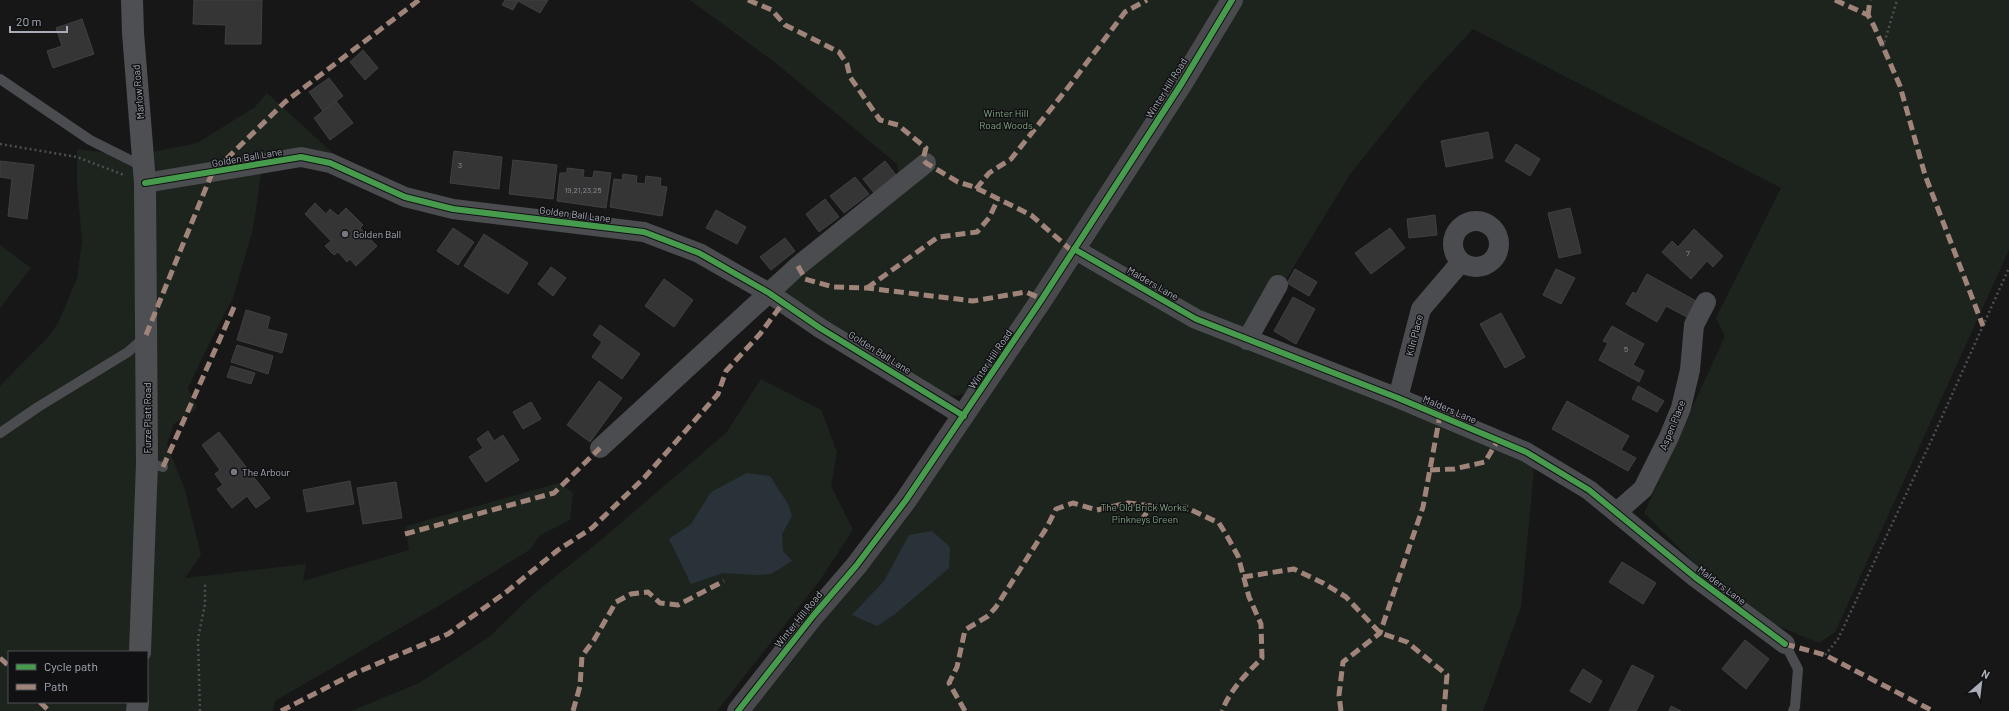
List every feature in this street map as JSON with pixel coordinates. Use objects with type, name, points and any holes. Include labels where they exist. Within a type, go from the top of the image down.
[{"type":"main road","name":"Marlow Road","points":[[132,0],[133,33],[144,175]]},
{"type":"main road","name":"Furze Platt Road","points":[[140,651],[155,465],[146,335],[144,175]]},
{"type":"street","name":"Winter Hill Road","points":[[738,711],[813,616],[856,566],[906,500],[964,416],[1074,249],[1182,83],[1232,0]]},
{"type":"street","name":"Golden Ball Lane","points":[[144,175],[301,157],[330,163],[405,197],[453,209],[644,232],[699,253],[768,293],[820,328],[964,416]]},
{"type":"street","points":[[600,448],[798,266],[926,163]]},
{"type":"street","name":"Malders Lane","points":[[1074,249],[1196,319],[1398,398],[1526,452],[1589,490],[1695,577],[1785,644]]},
{"type":"street","name":"Kiln Place","points":[[1398,398],[1421,309],[1461,262]]},
{"type":"street","points":[[1247,340],[1278,286]]},
{"type":"street","name":"Aspen Place","points":[[1617,512],[1643,489],[1670,437],[1681,408],[1690,370],[1694,325],[1706,302]]},
{"type":"lane","points":[[0,79],[144,175]]},
{"type":"lane","points":[[0,433],[38,407],[128,352],[146,335]]},
{"type":"lane","points":[[1785,644],[1798,669],[1795,707],[1793,711]]},
{"type":"path","points":[[1883,47],[1897,0]]},
{"type":"path","points":[[0,144],[77,157],[144,175]]},
{"type":"path","points":[[1824,655],[1838,639],[1932,439],[2009,268]]},
{"type":"path","points":[[200,711],[198,639],[205,604],[205,584]]},
{"type":"green space","name":"Winter Hill Road Woods","points":[[690,0],[2009,0],[2009,250],[1835,632],[1819,643],[1773,624],[1705,574],[1644,513],[1725,336],[1716,318],[1781,188],[1473,29],[1423,83],[1351,173],[1250,338],[1080,262],[1097,231],[973,389],[960,395],[946,396],[789,299],[767,279],[899,180],[897,164],[777,64]]},
{"type":"green space","points":[[267,93],[337,157],[292,149],[264,154],[253,229],[233,298],[188,388],[197,408],[174,424],[167,444],[185,490],[201,555],[185,578],[306,564],[303,581],[409,550],[406,526],[559,483],[573,493],[570,520],[539,536],[531,549],[445,602],[275,701],[273,711],[0,711],[0,386],[50,335],[59,321],[77,278],[82,241],[77,184],[77,149],[130,156],[199,142],[255,107]]},
{"type":"green space","points":[[0,245],[31,268],[0,308]]},
{"type":"green space","name":"The Old Brick Works, Pinkneys Green","points":[[1078,264],[1250,342],[1535,459],[1521,607],[1483,711],[749,711]]},
{"type":"green space","points":[[761,379],[821,410],[837,452],[831,486],[853,530],[820,580],[717,711],[351,711],[419,683],[489,637],[536,592],[601,540],[726,433]]},
{"type":"shaded area","points":[[747,473],[770,476],[788,504],[792,516],[782,534],[783,551],[792,561],[771,574],[755,575],[723,573],[691,584],[669,539],[691,524],[711,492]]},
{"type":"shaded area","points":[[932,531],[950,547],[949,568],[895,614],[877,626],[852,615],[884,581],[909,535]]},
{"type":"building","points":[[194,0],[262,0],[261,44],[225,44],[226,25],[193,24]]},
{"type":"building","points":[[505,0],[548,0],[540,13],[518,1],[513,10],[502,5]]},
{"type":"building","points":[[82,19],[94,54],[53,68],[47,51],[62,46],[56,28]]},
{"type":"building","points":[[363,50],[378,68],[365,80],[350,62]]},
{"type":"building","points":[[329,78],[343,96],[323,111],[309,92]]},
{"type":"building","points":[[336,101],[353,123],[330,140],[314,118]]},
{"type":"building","points":[[1488,132],[1493,158],[1446,167],[1441,141]]},
{"type":"building","points":[[1516,144],[1540,159],[1530,176],[1505,161]]},
{"type":"building","points":[[454,151],[502,157],[499,189],[450,183]]},
{"type":"building","points":[[513,160],[557,165],[553,199],[509,194]]},
{"type":"building","points":[[0,161],[34,165],[27,219],[8,216],[12,179],[0,177]]},
{"type":"building","points":[[885,161],[896,175],[874,193],[863,179]]},
{"type":"building","points":[[567,168],[584,170],[583,177],[593,178],[594,171],[611,173],[606,208],[557,201],[560,173],[567,173]]},
{"type":"building","points":[[623,174],[637,176],[636,183],[645,184],[646,176],[661,178],[660,186],[667,187],[662,216],[610,207],[614,179],[622,180]]},
{"type":"building","points":[[855,177],[869,194],[844,213],[830,196]]},
{"type":"building","points":[[825,199],[839,217],[819,232],[806,214]]},
{"type":"building","name":"Golden Ball","points":[[315,203],[326,214],[330,209],[338,216],[346,208],[363,225],[360,228],[377,246],[356,266],[350,259],[347,262],[338,252],[334,255],[325,246],[331,241],[305,214]]},
{"type":"building","points":[[1570,208],[1581,253],[1559,258],[1548,213]]},
{"type":"building","points":[[716,210],[746,227],[737,244],[706,228]]},
{"type":"building","points":[[1435,215],[1437,235],[1409,238],[1407,219]]},
{"type":"building","points":[[453,228],[474,242],[458,265],[437,251]]},
{"type":"building","points":[[1390,228],[1405,248],[1371,274],[1355,253]]},
{"type":"building","points":[[1694,229],[1723,256],[1713,267],[1707,261],[1691,279],[1662,252],[1672,241],[1678,247]]},
{"type":"building","points":[[484,234],[528,263],[508,294],[464,266]]},
{"type":"building","points":[[785,238],[795,251],[771,270],[760,257]]},
{"type":"building","points":[[551,267],[566,278],[553,296],[538,284]]},
{"type":"building","points":[[1295,269],[1317,282],[1309,296],[1287,283]]},
{"type":"building","points":[[1556,269],[1575,278],[1561,304],[1543,295]]},
{"type":"building","points":[[1647,274],[1698,302],[1689,318],[1666,306],[1657,322],[1626,304],[1633,292],[1636,294]]},
{"type":"building","points":[[664,279],[693,300],[674,327],[645,306]]},
{"type":"building","points":[[1293,297],[1315,309],[1296,344],[1274,331]]},
{"type":"building","points":[[246,310],[270,317],[267,329],[287,334],[282,353],[237,340]]},
{"type":"building","points":[[1501,313],[1525,357],[1505,368],[1480,324]]},
{"type":"building","points":[[600,325],[640,354],[622,379],[592,357],[602,342],[593,335]]},
{"type":"building","points":[[1612,326],[1644,344],[1633,365],[1644,371],[1639,382],[1599,360],[1608,343],[1603,341]]},
{"type":"building","points":[[237,345],[273,356],[268,374],[231,362]]},
{"type":"building","points":[[231,366],[255,373],[251,384],[227,377]]},
{"type":"building","points":[[599,381],[622,398],[590,442],[567,425]]},
{"type":"building","points":[[1638,386],[1664,401],[1657,412],[1632,399]]},
{"type":"building","points":[[1567,401],[1629,436],[1621,450],[1636,458],[1628,471],[1552,429]]},
{"type":"building","points":[[531,402],[541,419],[523,429],[513,412]]},
{"type":"building","points":[[488,431],[494,441],[503,435],[519,460],[486,482],[469,457],[483,448],[477,439]]},
{"type":"building","name":"The Arbour","points":[[219,432],[270,498],[256,508],[247,496],[232,508],[217,489],[223,485],[215,474],[220,470],[202,445]]},
{"type":"building","points":[[350,481],[354,504],[307,512],[303,490]]},
{"type":"building","points":[[396,482],[402,518],[363,524],[357,488]]},
{"type":"building","points":[[1622,562],[1656,583],[1643,604],[1609,582]]},
{"type":"building","points":[[1745,640],[1769,659],[1746,689],[1722,669]]},
{"type":"building","points":[[1632,665],[1654,676],[1636,711],[1609,711]]},
{"type":"building","points":[[1583,669],[1602,681],[1590,703],[1570,691]]},
{"type":"building","points":[[1671,706],[1681,711],[1669,711]]},
{"type":"marked path","points":[[146,335],[212,173],[285,102],[419,0]]},
{"type":"marked path","points":[[748,0],[772,10],[785,25],[839,52],[847,64],[850,77],[880,120],[898,125],[926,148],[923,159],[926,163],[958,182],[974,187],[1031,215],[1072,251]]},
{"type":"marked path","points":[[976,189],[989,173],[1011,159],[1070,85],[1125,12],[1147,0]]},
{"type":"marked path","points":[[1835,0],[1868,15],[1874,26],[1900,86],[1925,175],[1983,326]]},
{"type":"marked path","points":[[1868,15],[1870,0]]},
{"type":"marked path","points":[[867,288],[938,237],[977,232],[989,218],[998,199]]},
{"type":"marked path","points":[[798,266],[805,279],[833,287],[867,288],[973,301],[1026,292],[1042,299]]},
{"type":"marked path","points":[[281,711],[353,674],[448,634],[505,593],[558,550],[592,528],[644,478],[718,394],[726,371],[760,334],[783,303]]},
{"type":"marked path","points":[[163,467],[235,305]]},
{"type":"marked path","points":[[1341,711],[1339,695],[1343,662],[1380,633],[1423,507],[1440,415]]},
{"type":"marked path","points":[[1430,470],[1454,469],[1485,462],[1498,440]]},
{"type":"marked path","points":[[405,534],[554,493],[600,448]]},
{"type":"marked path","points":[[965,711],[949,683],[957,667],[965,630],[988,616],[996,607],[1047,527],[1056,509],[1073,503],[1097,510],[1128,503],[1151,506]]},
{"type":"marked path","points":[[1141,521],[1151,506],[1169,509],[1185,507],[1219,523],[1238,556],[1249,597],[1261,624],[1262,658],[1244,676],[1234,689],[1222,711]]},
{"type":"marked path","points":[[1243,577],[1294,569],[1323,583],[1346,597],[1380,633],[1407,642],[1447,675],[1444,711]]},
{"type":"marked path","points":[[573,711],[580,686],[582,656],[594,640],[616,602],[631,594],[648,592],[660,603],[678,605],[724,581]]},
{"type":"marked path","points":[[1785,644],[1825,655],[1933,711]]},
{"type":"marked path","points":[[0,658],[8,665]]},
{"type":"marked path","points":[[41,703],[49,711]]},
{"type":"cycle path","points":[[738,711],[813,616],[856,566],[906,500],[1042,299],[1182,83],[1232,0]]},
{"type":"cycle path","points":[[145,183],[301,157],[330,163],[405,197],[453,209],[644,232],[699,253],[769,293],[820,328],[964,416]]},
{"type":"cycle path","points":[[1074,249],[1196,319],[1398,398],[1526,452],[1589,490],[1695,577],[1785,644]]},
{"type":"place","name":"Golden Ball","points":[[345,234]]},
{"type":"place","name":"The Arbour","points":[[234,472]]}]
